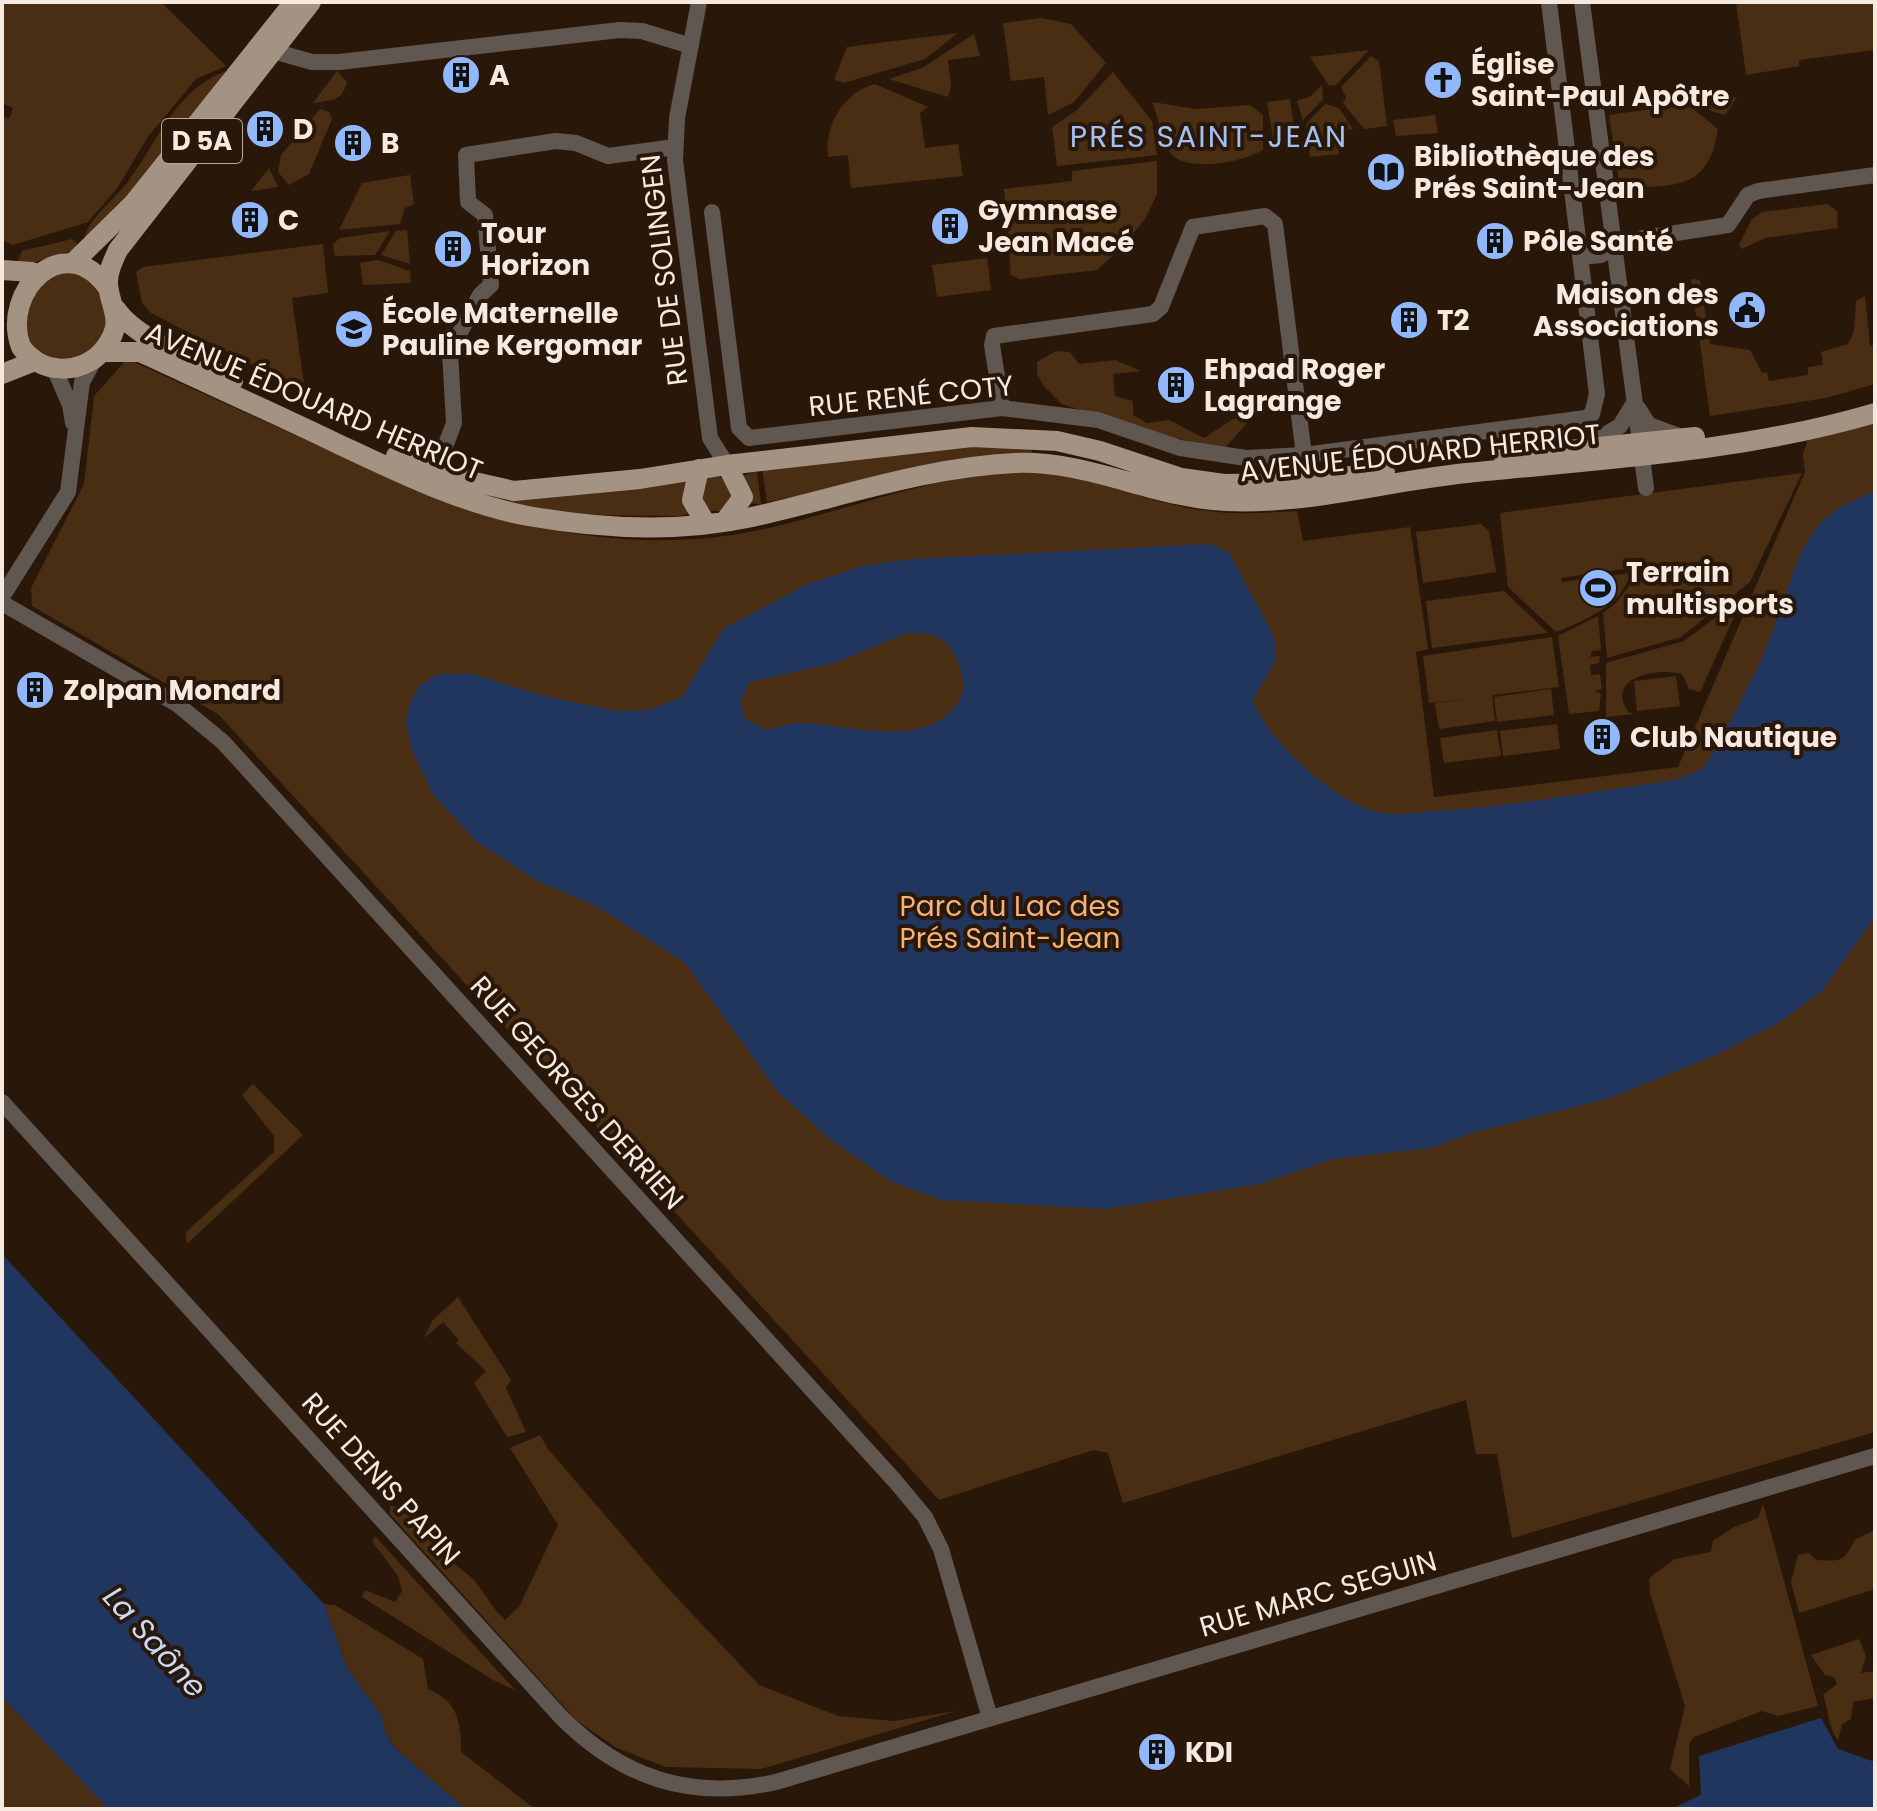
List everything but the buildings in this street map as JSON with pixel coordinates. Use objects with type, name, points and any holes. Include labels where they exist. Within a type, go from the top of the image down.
[{"type":"main road","name":"D 5A","points":[[73,263],[133,204],[294,2]]},
{"type":"main road","name":"D 5A","points":[[108,288],[111,265],[126,238],[311,2]]},
{"type":"main road","points":[[2,374],[45,365],[74,368],[99,355],[112,335],[116,309],[108,288],[97,274],[73,263],[52,263],[32,272],[6,300],[7,337],[45,365]]},
{"type":"main road","points":[[2,270],[32,272]]},
{"type":"main road","name":"AVENUE ÉDOUARD HERRIOT","points":[[116,309],[125,321],[142,333],[314,421],[435,473],[514,491],[640,479],[727,465],[972,437],[1057,441],[1100,451],[1181,478],[1224,484],[1291,483],[1585,447],[1641,449],[1875,400]]},
{"type":"main road","name":"AVENUE ÉDOUARD HERRIOT","points":[[99,355],[140,352],[420,482],[488,506],[528,516],[631,528],[716,523],[906,480],[1018,462],[1093,472],[1184,499],[1265,502],[1832,424],[1875,413]]},
{"type":"main road","points":[[699,469],[692,500],[716,523],[743,497],[727,465]]},
{"type":"street","name":"RUE DE SOLINGEN","points":[[699,2],[675,147],[710,438],[727,465]]},
{"type":"street","points":[[1549,2],[1581,257],[1601,255],[1624,241],[1728,225],[1748,195],[1758,191],[1875,175]]},
{"type":"street","points":[[1582,2],[1646,488]]},
{"type":"street","points":[[273,51],[312,62],[339,62],[620,30],[642,31],[691,46]]},
{"type":"street","points":[[435,473],[454,423],[450,351],[480,295],[491,285],[493,272],[485,215],[468,202],[466,155],[556,141],[576,143],[608,156],[675,147]]},
{"type":"street","name":"RUE RENÉ COTY","points":[[712,212],[739,428],[749,438],[1002,408],[1098,420],[1180,448],[1246,458],[1297,456],[1586,418],[1592,414],[1597,394],[1581,257]]},
{"type":"street","points":[[1002,408],[992,345],[994,336],[1157,312],[1193,227],[1265,216],[1275,224],[1297,456],[1291,483]]},
{"type":"street","points":[[699,352],[729,348]]},
{"type":"street","points":[[2,600],[68,492],[82,382],[99,355]]},
{"type":"street","points":[[45,365],[70,405],[75,456]]},
{"type":"street","points":[[1634,403],[1649,425],[1686,439]]},
{"type":"street","name":"AVENUE ÉDOUARD HERRIOT","points":[[1585,447],[1620,426],[1634,403]]},
{"type":"street","name":"RUE DE SOLINGEN","points":[[699,469],[710,438]]},
{"type":"street","name":"RUE GEORGES DERRIEN","points":[[2,600],[177,704],[214,733],[895,1481],[925,1517],[941,1549],[990,1718]]},
{"type":"street","name":"RUE DENIS PAPIN","points":[[2,1102],[583,1738],[614,1761],[674,1784],[734,1789],[776,1782]]},
{"type":"street","name":"RUE MARC SEGUIN","points":[[776,1782],[1875,1456]]},
{"type":"green space","points":[[2,2],[161,2],[226,66],[196,79],[147,138],[118,187],[88,222],[13,245],[2,240],[2,116],[9,119],[13,108],[2,103]]},
{"type":"green space","points":[[1736,2],[1875,2],[1875,50],[1799,60],[1799,66],[1746,75]]},
{"type":"green space","points":[[1041,18],[1071,24],[1106,63],[1074,102],[1048,115],[1044,77],[1011,81],[1003,23]]},
{"type":"green space","points":[[958,33],[925,59],[844,83],[834,79],[847,47]]},
{"type":"green space","points":[[974,34],[980,56],[948,60],[951,87],[948,97],[889,79],[922,68]]},
{"type":"green space","points":[[1369,50],[1336,85],[1329,86],[1310,57]]},
{"type":"green space","points":[[1371,56],[1379,61],[1387,126],[1364,129],[1343,103],[1346,97],[1341,87]]},
{"type":"green space","points":[[226,71],[129,200],[84,239],[91,223],[124,187],[180,104],[208,80]]},
{"type":"green space","points":[[337,71],[347,82],[339,97],[313,103]]},
{"type":"green space","points":[[1113,72],[1152,121],[1157,155],[1057,166],[1052,127],[1077,110]]},
{"type":"green space","points":[[875,84],[928,107],[920,113],[925,148],[958,144],[963,176],[851,188],[848,155],[828,157],[829,133],[845,102]]},
{"type":"green space","points":[[1322,85],[1323,99],[1303,120],[1297,101],[1311,96]]},
{"type":"green space","points":[[1737,97],[1725,115],[1704,109],[1698,102]]},
{"type":"green space","points":[[1290,99],[1294,129],[1279,144],[1274,144],[1267,102]]},
{"type":"green space","points":[[1152,102],[1196,109],[1250,105],[1263,115],[1263,150],[1242,159],[1214,164],[1176,158],[1165,145]]},
{"type":"green space","points":[[1325,104],[1339,108],[1353,129],[1337,132],[1339,154],[1310,157],[1306,124]]},
{"type":"green space","points":[[1687,104],[1718,129],[1706,165],[1697,175],[1672,185],[1620,189],[1609,115]]},
{"type":"green space","points":[[320,109],[329,112],[332,119],[309,174],[289,185],[278,172],[281,155]]},
{"type":"green space","points":[[1435,115],[1438,133],[1396,136],[1393,120]]},
{"type":"green space","points":[[1157,161],[1157,194],[1145,219],[1123,246],[1097,270],[1020,279],[1011,275],[1004,189],[1072,181],[1072,171]]},
{"type":"green space","points":[[269,168],[278,187],[251,191]]},
{"type":"green space","points":[[410,175],[414,204],[405,208],[400,224],[339,230],[362,183]]},
{"type":"green space","points":[[1828,204],[1837,211],[1838,228],[1765,238],[1742,249],[1739,245],[1752,219],[1762,212]]},
{"type":"green space","points":[[407,230],[410,264],[381,255],[396,231]]},
{"type":"green space","points":[[390,231],[375,255],[335,256],[333,244],[340,238]]},
{"type":"green space","points":[[72,239],[81,248],[15,268],[22,251]]},
{"type":"green space","points":[[323,244],[328,293],[292,298],[305,392],[151,313],[142,303],[136,272],[143,267]]},
{"type":"green space","points":[[987,258],[991,290],[937,297],[932,265]]},
{"type":"green space","points":[[378,260],[410,271],[411,283],[363,285],[360,263]]},
{"type":"green space","points":[[69,270],[96,284],[104,297],[106,324],[94,347],[83,355],[70,360],[55,360],[28,345],[25,289]]},
{"type":"green space","points":[[1691,279],[1700,280],[1710,344],[1750,350],[1762,373],[1767,372],[1769,381],[1808,375],[1808,367],[1823,365],[1821,352],[1848,344],[1854,331],[1856,301],[1865,296],[1870,346],[1875,345],[1875,384],[1826,398],[1710,416]]},
{"type":"green space","points":[[1056,351],[1070,352],[1079,364],[1115,360],[1141,371],[1113,374],[1115,396],[1133,401],[1133,415],[1147,423],[1169,420],[1204,438],[1241,414],[1247,423],[1224,449],[1154,433],[1062,404],[1043,385],[1037,374],[1037,362]]},
{"type":"green space","name":"Parc du Lac des Prés Saint-Jean","points":[[127,359],[434,498],[507,520],[619,539],[694,539],[732,535],[766,529],[935,483],[1004,472],[1054,474],[1201,510],[1237,513],[1297,511],[1303,541],[1410,527],[1428,649],[1416,652],[1434,797],[1678,767],[1805,472],[1803,454],[1808,439],[1875,418],[1875,1432],[1512,1538],[1497,1454],[1476,1454],[1466,1400],[1123,1503],[1108,1453],[1093,1450],[939,1500],[218,714],[32,606],[31,588],[84,484],[94,396]]},
{"type":"green space","points":[[1026,443],[1035,456],[933,469],[767,502],[762,469],[971,444]]},
{"type":"green space","points":[[757,471],[761,504],[749,503],[743,476]]},
{"type":"green space","points":[[1802,473],[1750,582],[1681,637],[1607,658],[1603,613],[1615,604],[1639,573],[1638,567],[1561,578],[1562,582],[1630,573],[1626,584],[1611,603],[1590,617],[1556,632],[1508,587],[1500,513]]},
{"type":"green space","points":[[707,476],[722,477],[735,492],[726,511],[707,511],[699,500]]},
{"type":"green space","points":[[687,482],[688,514],[678,516],[596,515],[541,510],[488,497],[463,486]]},
{"type":"green space","points":[[1481,524],[1489,531],[1496,572],[1423,583],[1416,532]]},
{"type":"green space","points":[[1504,591],[1548,633],[1432,648],[1426,601]]},
{"type":"green space","points":[[1736,602],[1738,608],[1700,692],[1689,689],[1682,674],[1648,674],[1637,677],[1623,690],[1628,712],[1634,714],[1606,717],[1606,663],[1684,641]]},
{"type":"green space","points":[[1598,616],[1601,650],[1592,651],[1590,657],[1600,656],[1599,663],[1590,665],[1591,675],[1600,674],[1602,689],[1594,691],[1601,694],[1599,711],[1569,714],[1558,636]]},
{"type":"green space","points":[[1552,637],[1559,687],[1492,695],[1495,721],[1439,729],[1435,703],[1466,699],[1429,703],[1423,656]]},
{"type":"green space","points":[[1676,676],[1680,706],[1637,711],[1634,681]]},
{"type":"green space","points":[[1551,689],[1554,715],[1497,722],[1494,697]]},
{"type":"green space","points":[[1557,724],[1560,749],[1503,756],[1500,731]]},
{"type":"green space","points":[[1497,730],[1501,756],[1444,763],[1440,738]]},
{"type":"green space","points":[[253,1084],[303,1135],[187,1244],[186,1232],[274,1152],[274,1136],[242,1095]]},
{"type":"green space","points":[[458,1297],[511,1380],[506,1388],[526,1432],[507,1437],[474,1383],[486,1371],[456,1343],[459,1340],[443,1322],[424,1338],[432,1321]]},
{"type":"green space","points":[[540,1435],[548,1449],[665,1585],[759,1685],[838,1716],[894,1721],[956,1711],[761,1769],[666,1767],[617,1748],[577,1721],[390,1514],[390,1506],[416,1519],[450,1560],[474,1580],[505,1620],[519,1607],[558,1525],[510,1448]]},
{"type":"green space","points":[[1763,1504],[1818,1706],[1778,1716],[1762,1711],[1694,1737],[1689,1743],[1689,1786],[1670,1769],[1685,1706],[1650,1593],[1649,1578],[1675,1559],[1711,1552],[1713,1541],[1734,1527],[1758,1518]]},
{"type":"green space","points":[[1875,1530],[1875,1589],[1799,1613],[1791,1582],[1798,1555],[1809,1553],[1816,1560],[1841,1559],[1856,1539]]},
{"type":"green space","points":[[375,1536],[515,1690],[493,1680],[362,1597],[365,1590],[395,1602],[402,1591],[398,1576],[372,1541]]},
{"type":"green space","points":[[324,1604],[335,1605],[423,1659],[428,1689],[446,1700],[456,1714],[461,1752],[535,1809],[465,1809],[395,1748],[386,1734],[382,1717],[346,1666]]},
{"type":"green space","points":[[1859,1639],[1866,1656],[1861,1673],[1875,1671],[1875,1698],[1853,1702],[1851,1719],[1842,1724],[1838,1741],[1823,1695],[1837,1684],[1834,1677],[1825,1675],[1811,1655]]},
{"type":"green space","points":[[2,1697],[101,1799],[108,1809],[2,1809]]},
{"type":"water","points":[[1875,491],[1875,917],[1822,991],[1777,1024],[1716,1055],[1610,1098],[1475,1132],[1431,1148],[1333,1159],[1260,1184],[1106,1209],[941,1200],[890,1181],[831,1140],[778,1092],[685,963],[598,907],[537,881],[476,841],[434,796],[411,748],[406,723],[410,702],[420,685],[438,674],[472,674],[544,696],[617,711],[649,710],[682,697],[723,629],[808,584],[862,566],[912,559],[1209,544],[1228,551],[1273,634],[1276,660],[1253,700],[1261,716],[1273,734],[1307,770],[1346,799],[1383,813],[1403,814],[1497,806],[1675,780],[1702,769],[1716,749],[1763,657],[1801,551],[1820,523],[1840,507]],"holes":[[[907,633],[932,635],[943,640],[957,661],[963,681],[962,695],[945,717],[926,727],[884,732],[796,723],[766,730],[745,719],[740,702],[750,682],[835,663]]]},
{"type":"water","name":"La Saône","points":[[2,1254],[324,1604],[346,1666],[382,1717],[386,1734],[395,1748],[465,1809],[108,1809],[2,1697]]},
{"type":"water","points":[[1821,1718],[1838,1749],[1875,1762],[1875,1809],[1671,1809],[1701,1795],[1699,1756]]},
{"type":"place","name":"A","points":[[461,75]]},
{"type":"place","name":"Église Saint-Paul Apôtre","points":[[1443,80]]},
{"type":"place","name":"D","points":[[265,129]]},
{"type":"place","name":"B","points":[[353,143]]},
{"type":"place","name":"Bibliothèque des Prés Saint-Jean","points":[[1386,172]]},
{"type":"place","name":"C","points":[[250,220]]},
{"type":"place","name":"Gymnase Jean Macé","points":[[950,226]]},
{"type":"place","name":"Pôle Santé","points":[[1495,241]]},
{"type":"place","name":"Tour Horizon","points":[[453,249]]},
{"type":"place","name":"Maison des Associations","points":[[1747,310]]},
{"type":"place","name":"T2","points":[[1409,320]]},
{"type":"place","name":"École Maternelle Pauline Kergomar","points":[[354,329]]},
{"type":"place","name":"Ehpad Roger Lagrange","points":[[1176,385]]},
{"type":"place","name":"Terrain multisports","points":[[1598,588]]},
{"type":"place","name":"Zolpan Monard","points":[[35,690]]},
{"type":"place","name":"Club Nautique","points":[[1602,737]]},
{"type":"place","name":"KDI","points":[[1157,1752]]},
{"type":"district","name":"PRÉS SAINT-JEAN","points":[[1209,136]]}]
